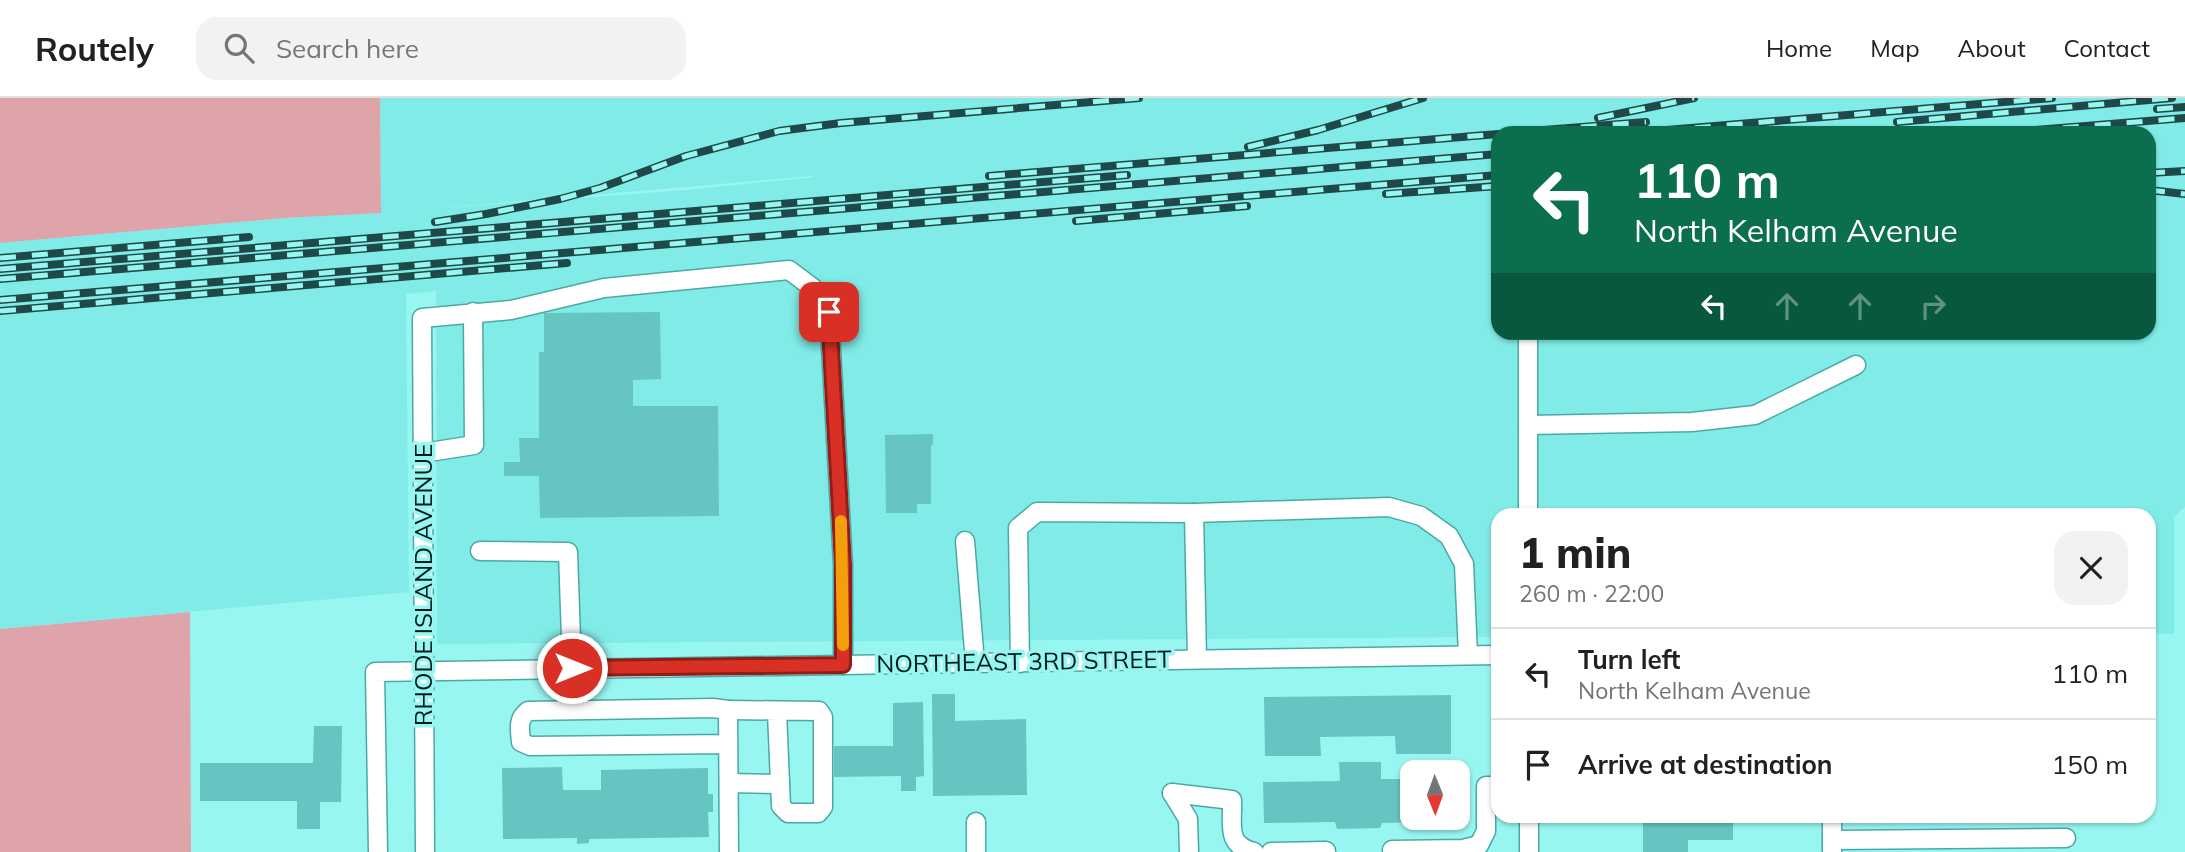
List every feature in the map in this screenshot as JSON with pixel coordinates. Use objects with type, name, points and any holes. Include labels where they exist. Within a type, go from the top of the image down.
[{"type":"street","points":[[423,453],[474,445],[473,312],[511,310],[604,288],[789,270],[813,288],[829,312],[843,565],[843,665]]},
{"type":"street","name":"RHODE ISLAND AVENUE","points":[[425,852],[422,318],[473,312]]},
{"type":"street","points":[[1528,340],[1528,508]]},
{"type":"street","points":[[1528,425],[1692,422],[1755,415],[1856,365]]},
{"type":"street","points":[[1020,663],[1018,528],[1037,512],[1194,513],[1389,507],[1421,516],[1449,536],[1464,564],[1468,655]]},
{"type":"street","points":[[1194,513],[1197,659]]},
{"type":"street","points":[[965,541],[975,663]]},
{"type":"street","points":[[480,551],[568,552],[572,668]]},
{"type":"street","name":"NORTHEAST 3RD STREET","points":[[378,852],[375,672],[424,669],[1491,655]]},
{"type":"street","points":[[728,744],[530,746],[521,742],[520,723],[522,716],[528,711],[713,708],[777,712],[820,711],[823,717],[823,807],[818,813],[788,813],[781,806],[777,712]]},
{"type":"street","points":[[728,710],[729,852]]},
{"type":"street","points":[[729,783],[780,784]]},
{"type":"street","points":[[1392,850],[1463,849],[1479,845],[1486,831],[1486,786],[1491,786]]},
{"type":"street","points":[[1189,852],[1188,819],[1172,793],[1232,800],[1233,837],[1243,849],[1254,852]]},
{"type":"street","points":[[976,822],[976,852]]},
{"type":"street","points":[[1529,823],[1529,852]]},
{"type":"street","points":[[1832,823],[1832,846],[2066,838]]},
{"type":"street","points":[[1271,852],[1326,851]]},
{"type":"shaded area","points":[[0,98],[380,98],[381,213],[285,218],[0,243]]},
{"type":"shaded area","points":[[380,98],[2185,98],[2185,507],[2174,517],[2174,634],[2156,634],[2156,508],[1491,508],[1491,637],[437,644],[436,291],[406,294],[409,592],[0,629],[0,243],[285,218],[381,213]],"holes":[[[813,176],[687,190],[428,209]]]},
{"type":"shaded area","points":[[190,612],[191,852],[0,852],[0,629]]},
{"type":"building","points":[[660,312],[661,379],[633,380],[633,406],[718,406],[719,516],[540,518],[539,476],[504,476],[504,462],[520,462],[519,438],[539,438],[539,352],[544,352],[544,313]]},
{"type":"building","points":[[933,434],[931,504],[917,504],[917,513],[886,513],[885,435]]},
{"type":"building","points":[[932,694],[955,694],[955,721],[1026,719],[1027,795],[933,796]]},
{"type":"building","points":[[1451,695],[1451,754],[1396,754],[1395,736],[1320,737],[1321,756],[1265,756],[1264,697]]},
{"type":"building","points":[[923,702],[924,776],[916,777],[916,791],[901,791],[901,776],[834,777],[834,746],[893,746],[893,703]]},
{"type":"building","points":[[314,726],[342,726],[341,802],[320,802],[320,829],[297,829],[297,801],[200,801],[200,763],[313,763]]},
{"type":"building","points":[[1339,762],[1381,762],[1381,779],[1400,779],[1400,823],[1382,823],[1380,828],[1337,829],[1335,822],[1264,823],[1263,782],[1340,781]]},
{"type":"building","points":[[562,767],[563,790],[601,790],[601,770],[708,768],[708,794],[713,794],[713,812],[708,812],[709,837],[589,839],[589,843],[577,844],[577,838],[503,839],[502,768]]},
{"type":"building","points":[[1643,823],[1733,823],[1733,840],[1688,840],[1688,852],[1643,852]]},
{"type":"railway","points":[[435,222],[560,199],[600,188],[686,156],[779,131],[841,123],[1139,98]]},
{"type":"railway","points":[[1248,147],[1318,130],[1423,98]]},
{"type":"railway","points":[[1598,118],[1694,98]]},
{"type":"railway","points":[[1715,126],[2052,98]]},
{"type":"railway","points":[[1897,122],[2172,98]]},
{"type":"railway","points":[[2157,109],[2185,107]]},
{"type":"railway","points":[[2086,126],[2185,118]]},
{"type":"railway","points":[[1594,126],[1646,122]]},
{"type":"railway","points":[[989,176],[1491,135]]},
{"type":"railway","points":[[0,279],[1491,155]]},
{"type":"railway","points":[[2156,173],[2185,171]]},
{"type":"railway","points":[[0,269],[1127,175]]},
{"type":"railway","points":[[0,300],[1491,176]]},
{"type":"railway","points":[[1386,194],[1491,186]]},
{"type":"railway","points":[[2156,191],[2185,194]]},
{"type":"railway","points":[[1076,221],[1247,206]]},
{"type":"railway","points":[[0,258],[249,237]]},
{"type":"railway","points":[[0,311],[567,263]]},
{"type":"slow traffic","points":[[841,521],[843,645]]},
{"type":"route","points":[[572,668],[843,665],[843,565],[829,312]]}]
